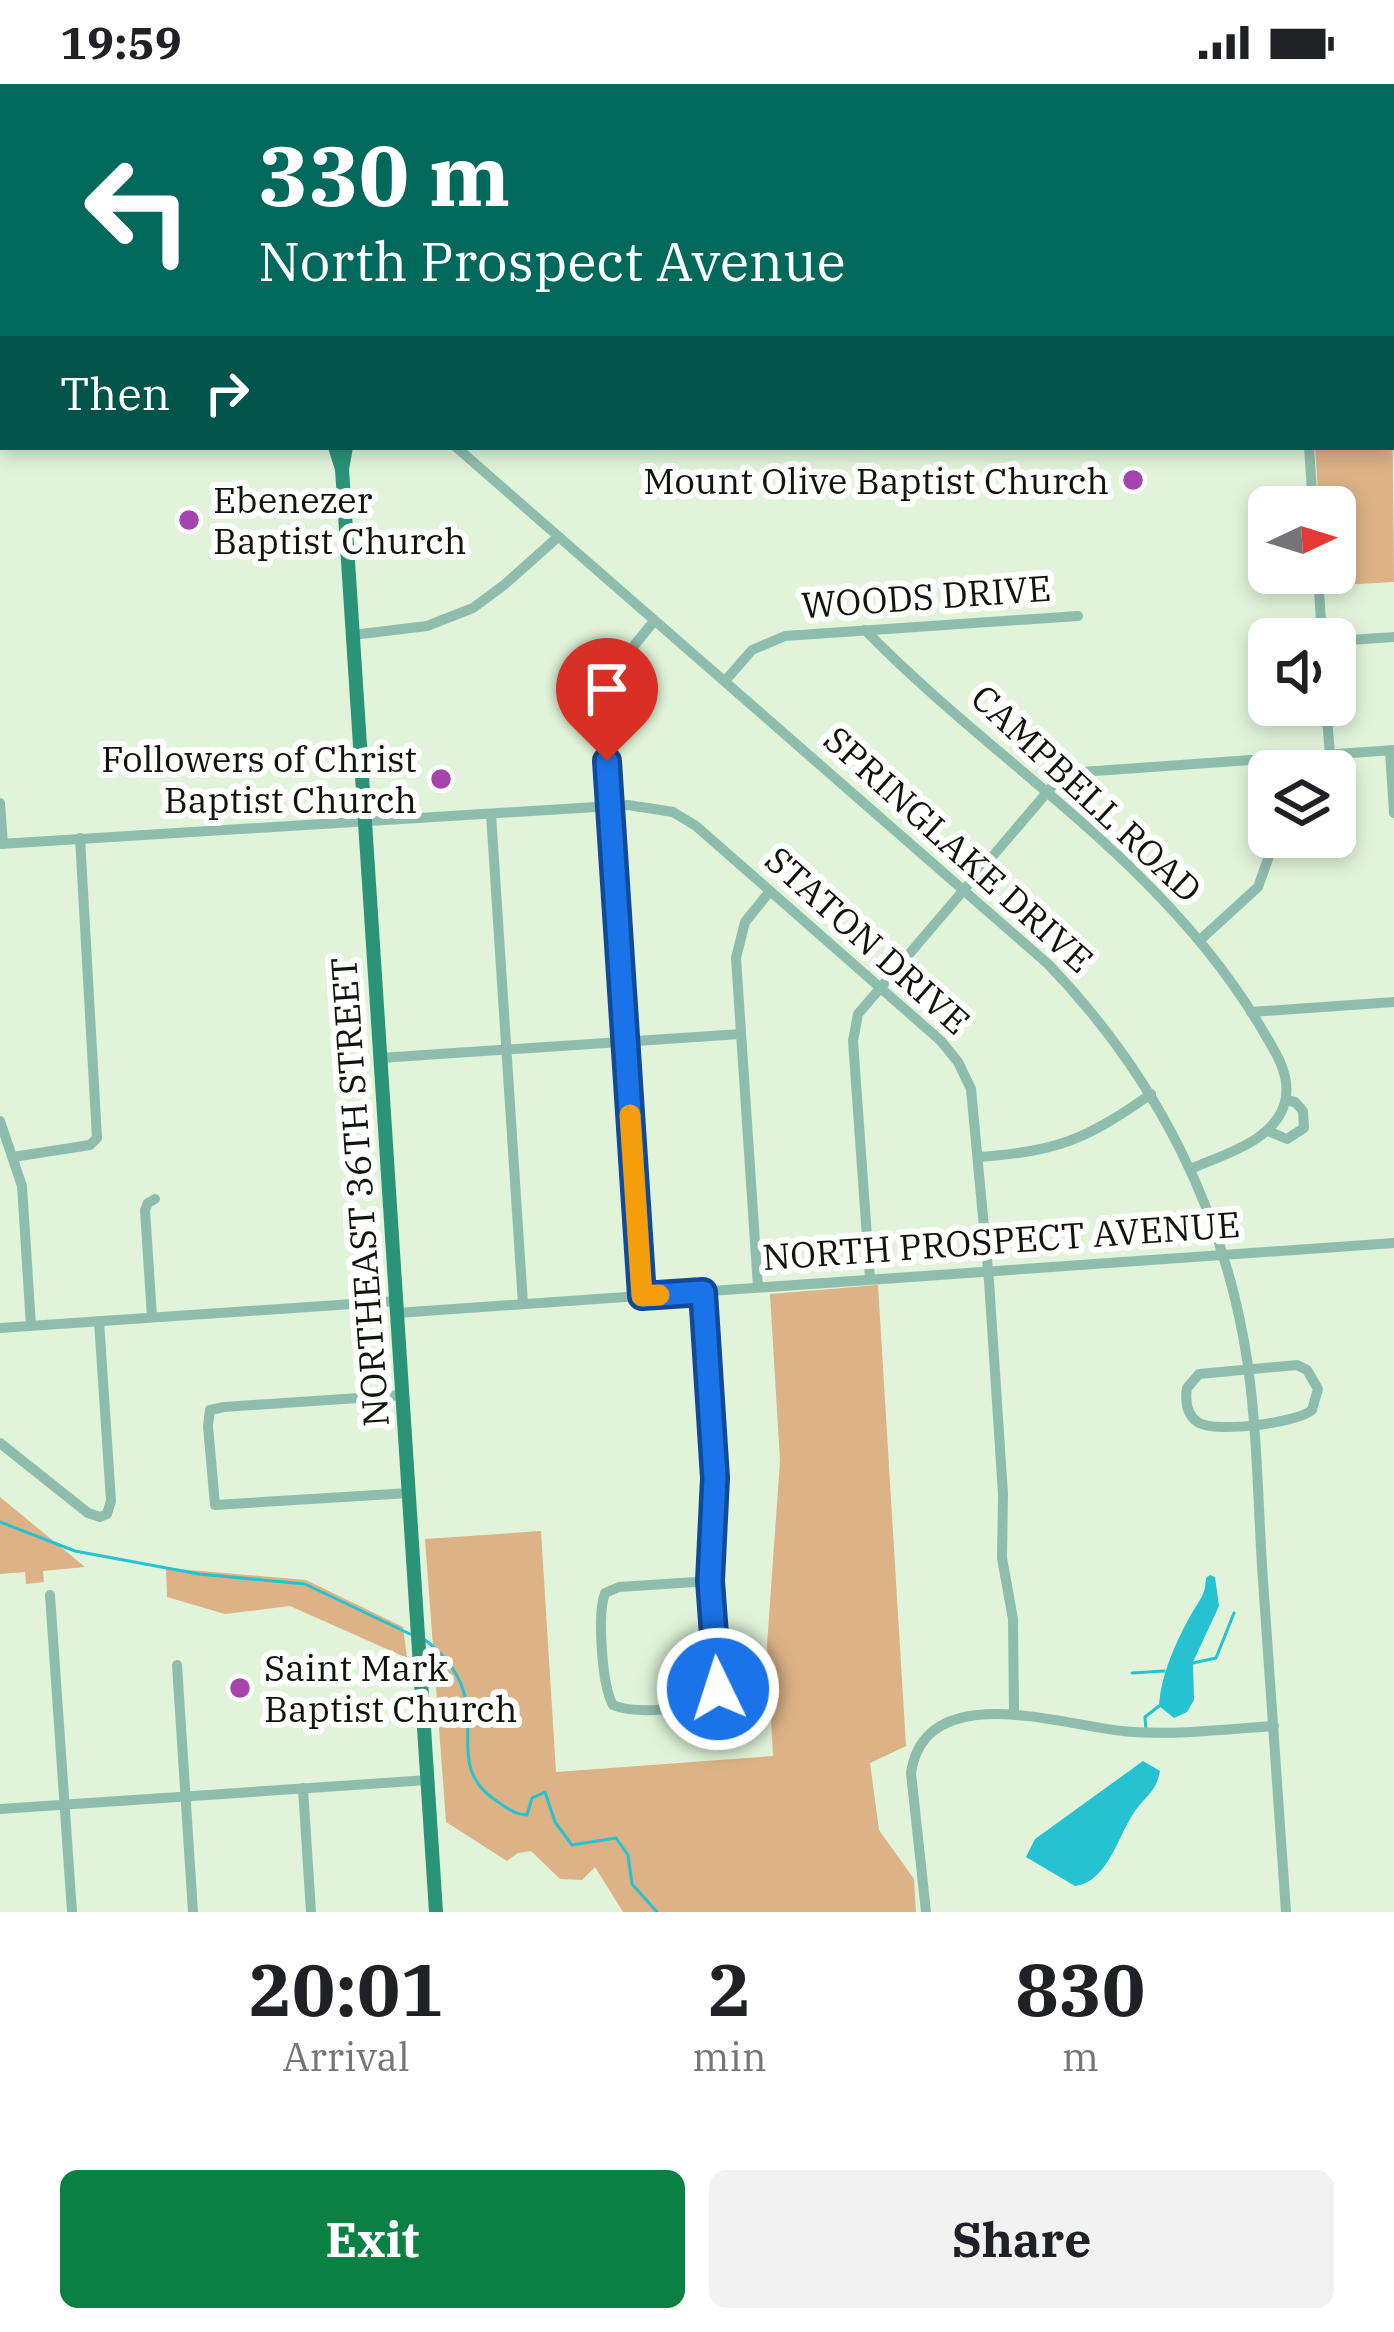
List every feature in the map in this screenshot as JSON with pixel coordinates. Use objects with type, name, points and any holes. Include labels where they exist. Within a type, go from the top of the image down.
[{"type":"main road","name":"NORTHEAST 36TH STREET","points":[[336,450],[342,469],[436,1912]]},
{"type":"main road","name":"NORTHEAST 36TH STREET","points":[[342,469],[345,450]]},
{"type":"street","name":"SPRINGLAKE DRIVE","points":[[459,450],[1066,983],[1151,1094],[1191,1169],[1223,1254],[1248,1367],[1286,1912]]},
{"type":"street","points":[[1309,450],[1312,486]]},
{"type":"street","points":[[353,635],[410,630],[473,608],[558,536]]},
{"type":"street","name":"WOODS DRIVE","points":[[724,682],[752,650],[799,634],[1078,616]]},
{"type":"street","points":[[642,1296],[605,694],[621,657],[654,621]]},
{"type":"street","name":"CAMPBELL ROAD","points":[[865,630],[1136,871],[1200,940],[1280,1060],[1286,1100],[1304,1111],[1304,1128],[1288,1139],[1268,1131]]},
{"type":"street","points":[[1356,640],[1394,637]]},
{"type":"street","points":[[1356,753],[1392,750],[1394,813]]},
{"type":"street","points":[[870,1279],[853,1041],[858,1014],[1064,777],[1081,772],[1248,766]]},
{"type":"street","points":[[0,803],[1,844]]},
{"type":"street","name":"STATON DRIVE","points":[[1,844],[653,807],[682,817],[770,891],[941,1041],[958,1062],[974,1099],[1003,1494],[1000,1520],[1013,1619],[1014,1714]]},
{"type":"street","points":[[491,814],[523,1304]]},
{"type":"street","points":[[13,1157],[90,1144],[98,1138],[80,838]]},
{"type":"street","points":[[1200,940],[1258,887],[1271,858]]},
{"type":"street","points":[[758,1288],[739,940],[745,922],[770,891]]},
{"type":"street","points":[[1251,1012],[1394,1001]]},
{"type":"street","points":[[380,1058],[741,1034]]},
{"type":"street","points":[[979,1157],[1053,1149],[1100,1128],[1151,1094]]},
{"type":"street","points":[[1191,1169],[1268,1131],[1286,1100]]},
{"type":"street","points":[[0,1121],[24,1205],[32,1326]]},
{"type":"street","points":[[152,1317],[146,1210],[155,1199]]},
{"type":"street","name":"NORTH PROSPECT AVENUE","points":[[0,1328],[152,1317],[523,1304],[1394,1243]]},
{"type":"street","points":[[703,1292],[715,1478],[710,1581],[718,1683],[714,1698],[697,1705],[631,1709],[613,1705],[606,1686],[601,1608],[605,1593],[620,1587],[710,1581]]},
{"type":"street","points":[[0,1443],[88,1513],[104,1516],[111,1501],[99,1321]]},
{"type":"street","points":[[1297,1364],[1307,1370],[1318,1389],[1317,1400],[1305,1416],[1254,1424],[1208,1426],[1191,1416],[1185,1397],[1199,1374],[1248,1367],[1297,1364]]},
{"type":"street","points":[[403,1395],[211,1410],[208,1426],[215,1505],[409,1493]]},
{"type":"street","points":[[50,1595],[72,1912]]},
{"type":"street","points":[[177,1666],[193,1912]]},
{"type":"street","points":[[926,1912],[913,1804],[913,1760],[926,1738],[947,1723],[979,1713],[1132,1732],[1274,1726]]},
{"type":"street","points":[[0,1809],[428,1780]]},
{"type":"street","points":[[304,1788],[311,1912]]},
{"type":"shaded area","points":[[1315,450],[1393,450],[1394,582],[1356,584],[1356,486],[1318,486]]},
{"type":"shaded area","points":[[878,1285],[906,1746],[870,1763],[879,1830],[914,1879],[916,1912],[623,1912],[595,1867],[582,1880],[560,1879],[531,1851],[507,1861],[446,1822],[425,1539],[541,1531],[556,1772],[773,1756],[767,1645],[780,1461],[770,1294]]},
{"type":"shaded area","points":[[0,1497],[85,1567],[43,1571],[44,1582],[26,1584],[25,1572],[0,1574]]},
{"type":"shaded area","points":[[166,1568],[306,1580],[403,1627],[407,1658],[290,1606],[225,1614],[167,1597]]},
{"type":"water","points":[[1210,1575],[1215,1577],[1219,1606],[1193,1662],[1194,1700],[1187,1712],[1174,1718],[1159,1706],[1163,1682]]},
{"type":"water","points":[[1143,1761],[1160,1771],[1156,1784],[1096,1876],[1075,1886],[1026,1857],[1035,1839]]},
{"type":"waterway","points":[[0,1522],[75,1551],[199,1574],[305,1584],[410,1634]]},
{"type":"waterway","points":[[1193,1663],[1216,1658],[1234,1613]]},
{"type":"waterway","points":[[425,1640],[446,1659],[461,1684],[470,1764],[485,1791],[510,1810],[527,1815],[532,1798],[545,1792],[555,1822],[572,1845],[616,1838],[628,1855],[632,1884],[657,1912]]},
{"type":"waterway","points":[[1132,1673],[1164,1671]]},
{"type":"waterway","points":[[1146,1731],[1145,1717],[1159,1706]]},
{"type":"slow traffic","points":[[630,1115],[642,1296],[659,1295]]},
{"type":"place","name":"Mount Olive Baptist Church","points":[[1133,480]]},
{"type":"place","name":"Ebenezer Baptist Church","points":[[189,520]]},
{"type":"place","name":"Followers of Christ Baptist Church","points":[[441,779]]},
{"type":"place","name":"Saint Mark Baptist Church","points":[[240,1688]]},
{"type":"route","points":[[607,761],[642,1296],[703,1292],[715,1478],[710,1581],[718,1689]]}]
